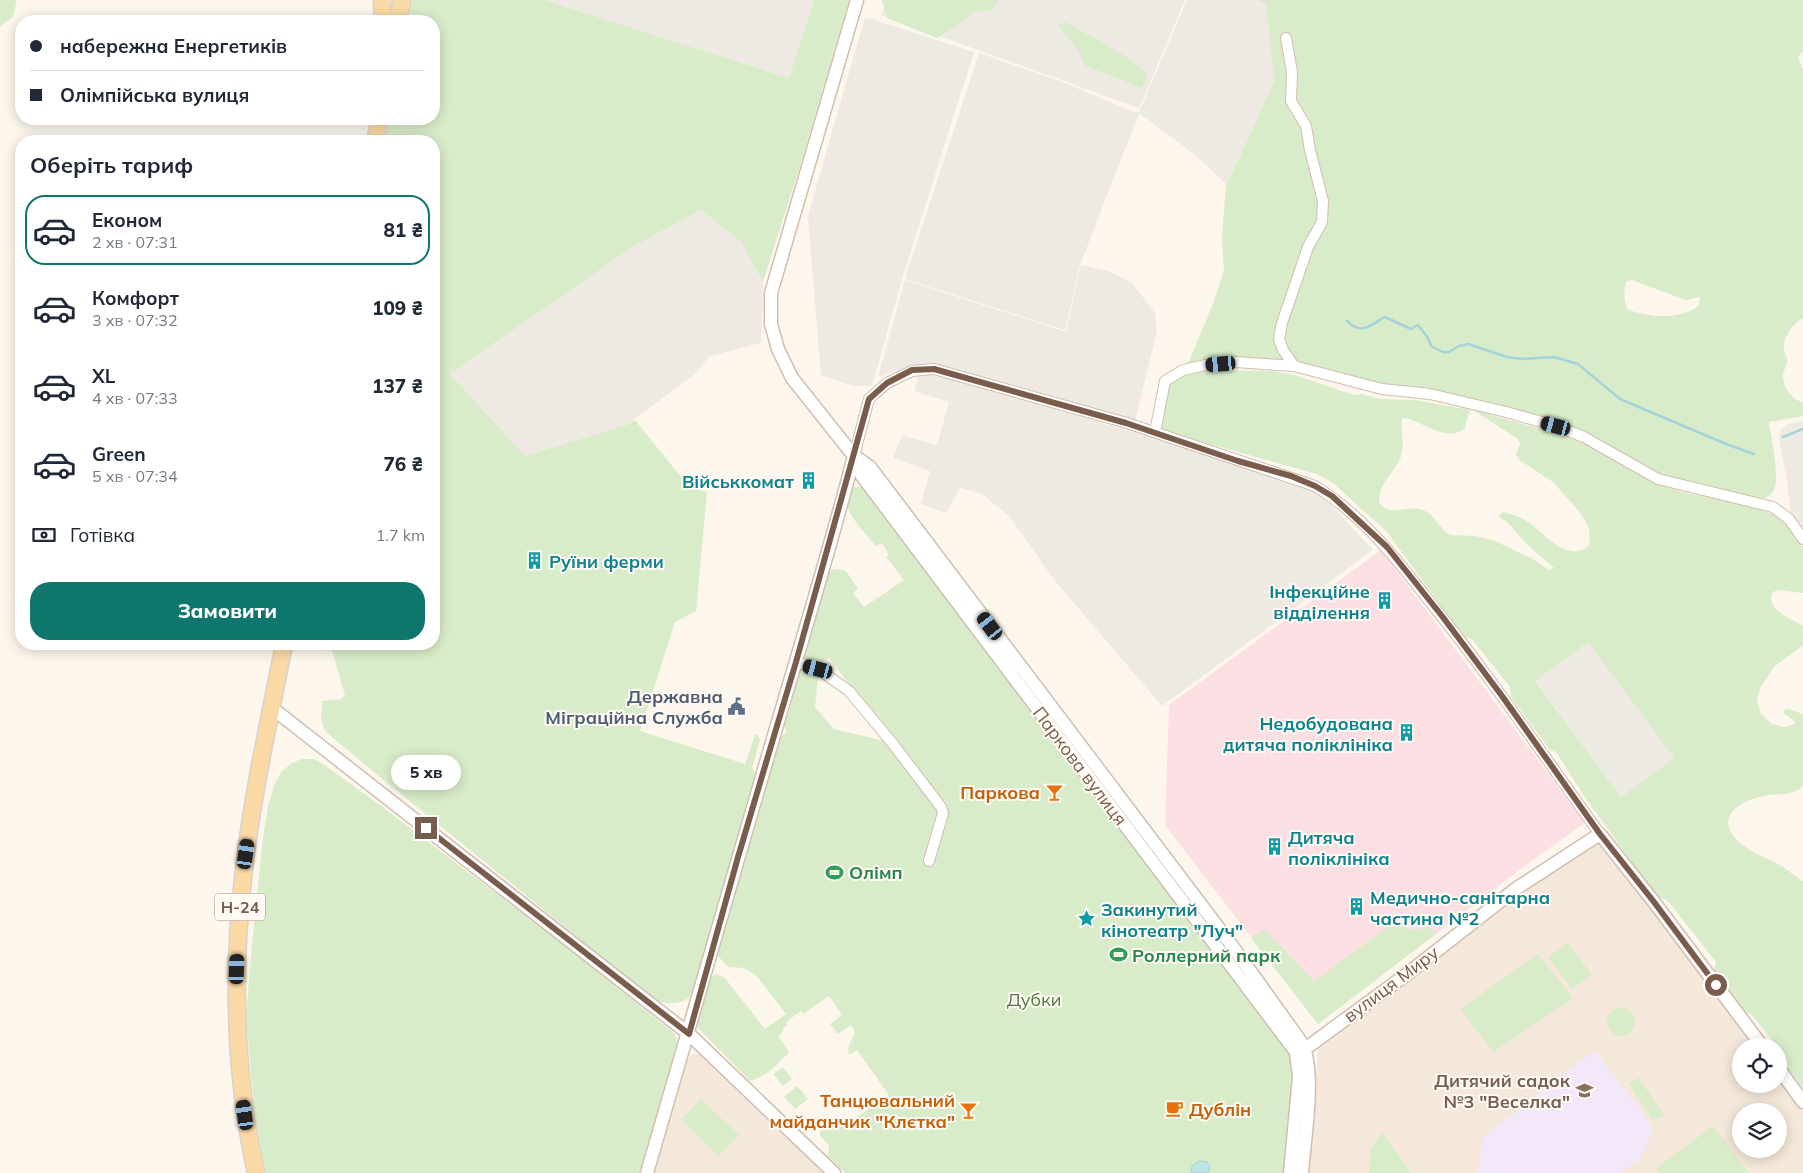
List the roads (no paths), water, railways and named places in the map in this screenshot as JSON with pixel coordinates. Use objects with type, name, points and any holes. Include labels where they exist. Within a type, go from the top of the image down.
[{"type":"main road","points":[[382,0],[383,15]]},
{"type":"main road","points":[[399,15],[402,0]]},
{"type":"main road","name":"Н-24","points":[[256,1173],[248,1135],[240,1069],[236,1010],[240,910],[245,864],[283,650]]},
{"type":"street","points":[[854,456],[792,378],[778,349],[773,330],[771,293],[857,0]]},
{"type":"street","points":[[1286,38],[1292,72],[1291,101],[1306,126],[1323,200],[1322,222],[1308,247],[1282,323],[1279,339],[1283,350],[1294,366]]},
{"type":"street","points":[[1155,432],[1165,380],[1178,373],[1206,365],[1236,362],[1294,366],[1382,390],[1430,394],[1556,426],[1584,436],[1658,479],[1773,507],[1790,519],[1803,539]]},
{"type":"street","points":[[647,1173],[796,662],[869,399],[887,383],[912,370],[934,369],[1082,410],[1155,432],[1238,461],[1291,476],[1315,486],[1332,496],[1387,547],[1502,696],[1600,834],[1659,908],[1756,1038]]},
{"type":"street","name":"Паркова вулиця","points":[[854,456],[870,467],[876,474],[1233,947],[1305,1048]]},
{"type":"street","name":"Паркова вулиця","points":[[854,456],[862,476],[1296,1052],[1299,1077],[1290,1173]]},
{"type":"street","points":[[796,662],[818,669],[849,690],[894,744],[941,807],[943,813],[929,861]]},
{"type":"street","points":[[272,708],[689,1034],[834,1173]]},
{"type":"street","name":"вулиця Миру","points":[[1297,1059],[1305,1048],[1407,974],[1517,888],[1600,834]]},
{"type":"street","points":[[1302,1173],[1310,1078],[1305,1048]]},
{"type":"street","points":[[1787,1080],[1803,1102]]},
{"type":"water","points":[[1199,1161],[1207,1162],[1210,1167],[1208,1173],[1191,1173],[1192,1166]]},
{"type":"waterway","points":[[1347,321],[1357,328],[1366,328],[1385,317],[1411,329],[1418,325],[1428,338],[1431,346],[1443,352],[1449,352],[1459,346],[1468,344],[1507,357],[1522,359],[1554,357],[1578,364],[1620,399],[1754,454]]},
{"type":"waterway","points":[[1783,437],[1803,429]]},
{"type":"place","name":"Військкомат","points":[[808,481]]},
{"type":"place","name":"Руїни ферми","points":[[535,561]]},
{"type":"place","name":"Інфекційне відділення","points":[[1384,601]]},
{"type":"place","name":"Державна Міграційна Служба","points":[[737,706]]},
{"type":"place","name":"Недобудована дитяча поліклініка","points":[[1407,733]]},
{"type":"place","name":"Паркова","points":[[1054,792]]},
{"type":"place","name":"Дитяча поліклініка","points":[[1274,847]]},
{"type":"place","name":"Олімп","points":[[835,872]]},
{"type":"place","name":"Медично-санітарна частина №2","points":[[1356,907]]},
{"type":"place","name":"Закинутий кінотеатр \"Луч\"","points":[[1087,919]]},
{"type":"place","name":"Роллерний парк","points":[[1118,955]]},
{"type":"place","name":"Дитячий садок №3 \"Веселка\"","points":[[1584,1090]]},
{"type":"place","name":"Дублін","points":[[1175,1109]]},
{"type":"place","name":"Танцювальний майданчик \"Клєтка\"","points":[[969,1110]]},
{"type":"park label","name":"Дубки","points":[[1034,999]]}]
